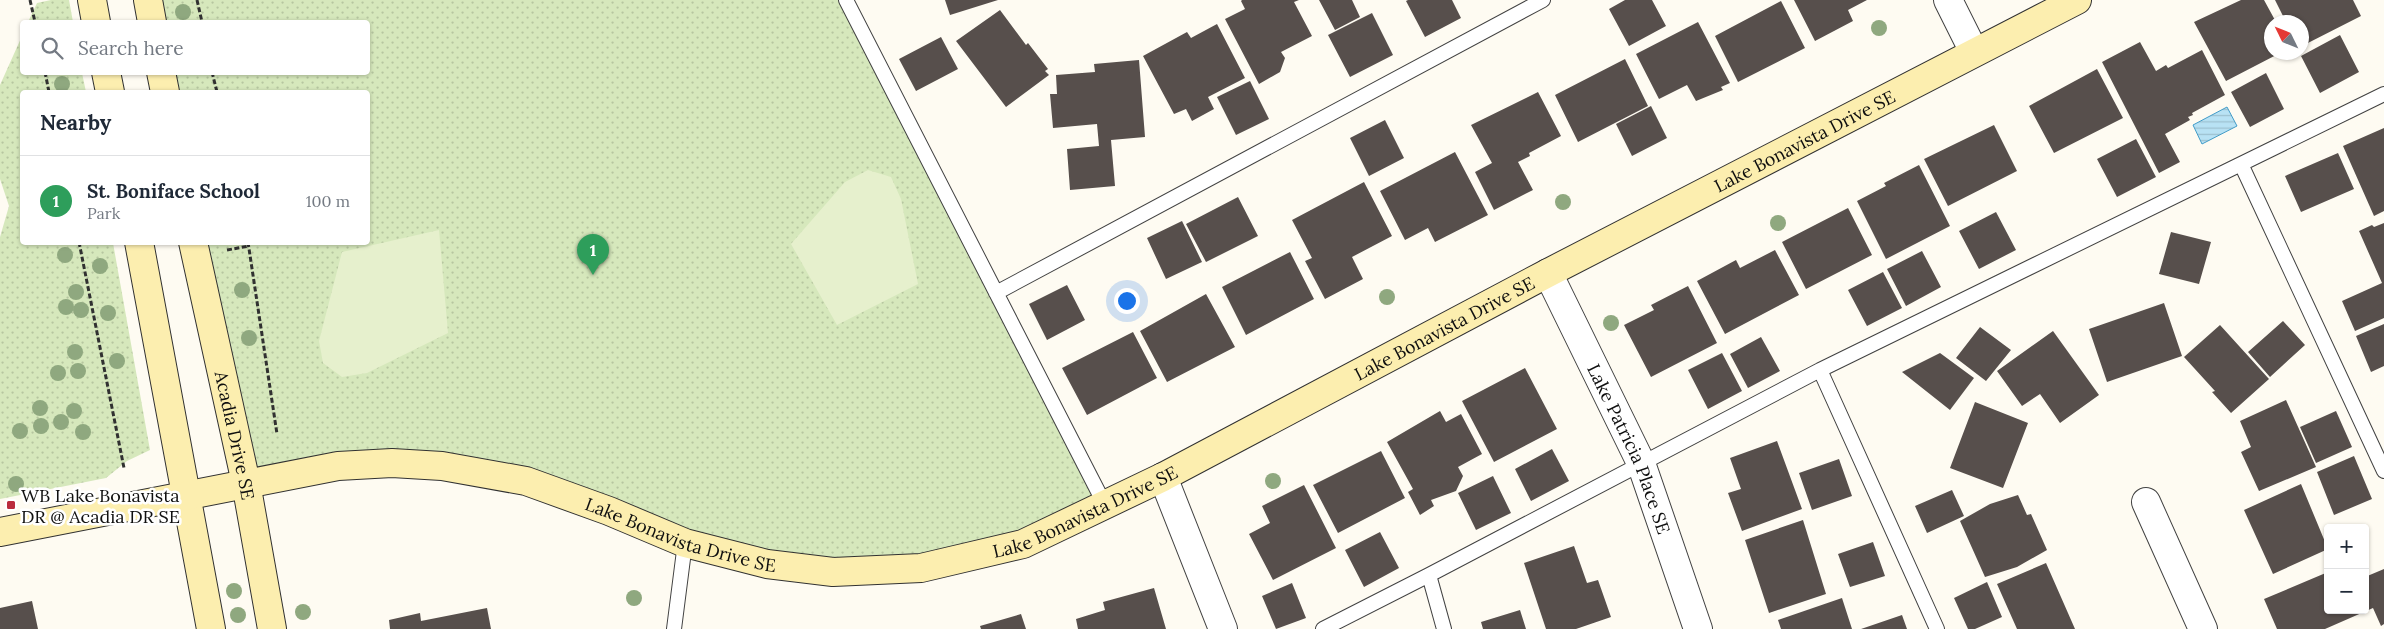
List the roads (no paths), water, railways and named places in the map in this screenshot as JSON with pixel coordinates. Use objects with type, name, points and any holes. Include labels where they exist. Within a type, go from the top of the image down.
[{"type":"street","points":[[92,0],[96,20]]},
{"type":"street","points":[[148,0],[152,20]]},
{"type":"street","points":[[1948,0],[1974,52]]},
{"type":"street","name":"Lake Bonavista Drive SE","points":[[0,532],[186,494],[338,466],[392,463],[442,466],[526,481],[609,511],[685,543],[767,564],[833,572],[922,568],[1023,544],[1163,477],[1548,274],[2077,0]]},
{"type":"street","points":[[107,75],[110,90]]},
{"type":"street","points":[[162,75],[165,90]]},
{"type":"street","points":[[140,245],[211,629]]},
{"type":"street","name":"Acadia Drive SE","points":[[195,245],[246,483],[272,629]]},
{"type":"street","name":"Lake Patricia Place SE","points":[[1548,274],[1641,462],[1698,629]]},
{"type":"street","points":[[1163,477],[1223,629]]},
{"type":"street","points":[[2146,502],[2203,629]]},
{"type":"lane","points":[[846,0],[1105,505]]},
{"type":"lane","points":[[996,293],[1543,0]]},
{"type":"lane","points":[[1323,629],[1430,575],[1641,462],[1820,370],[2384,94]]},
{"type":"lane","points":[[2241,164],[2384,471]]},
{"type":"lane","points":[[1820,370],[1938,629]]},
{"type":"lane","points":[[674,629],[685,543]]},
{"type":"lane","points":[[1430,575],[1444,629]]},
{"type":"water","points":[[2227,107],[2237,126],[2202,144],[2193,125]]},
{"type":"place","name":"St. Boniface School","points":[[593,275]]},
{"type":"place","name":"WB Lake Bonavista DR @ Acadia DR SE","points":[[11,505]]}]
